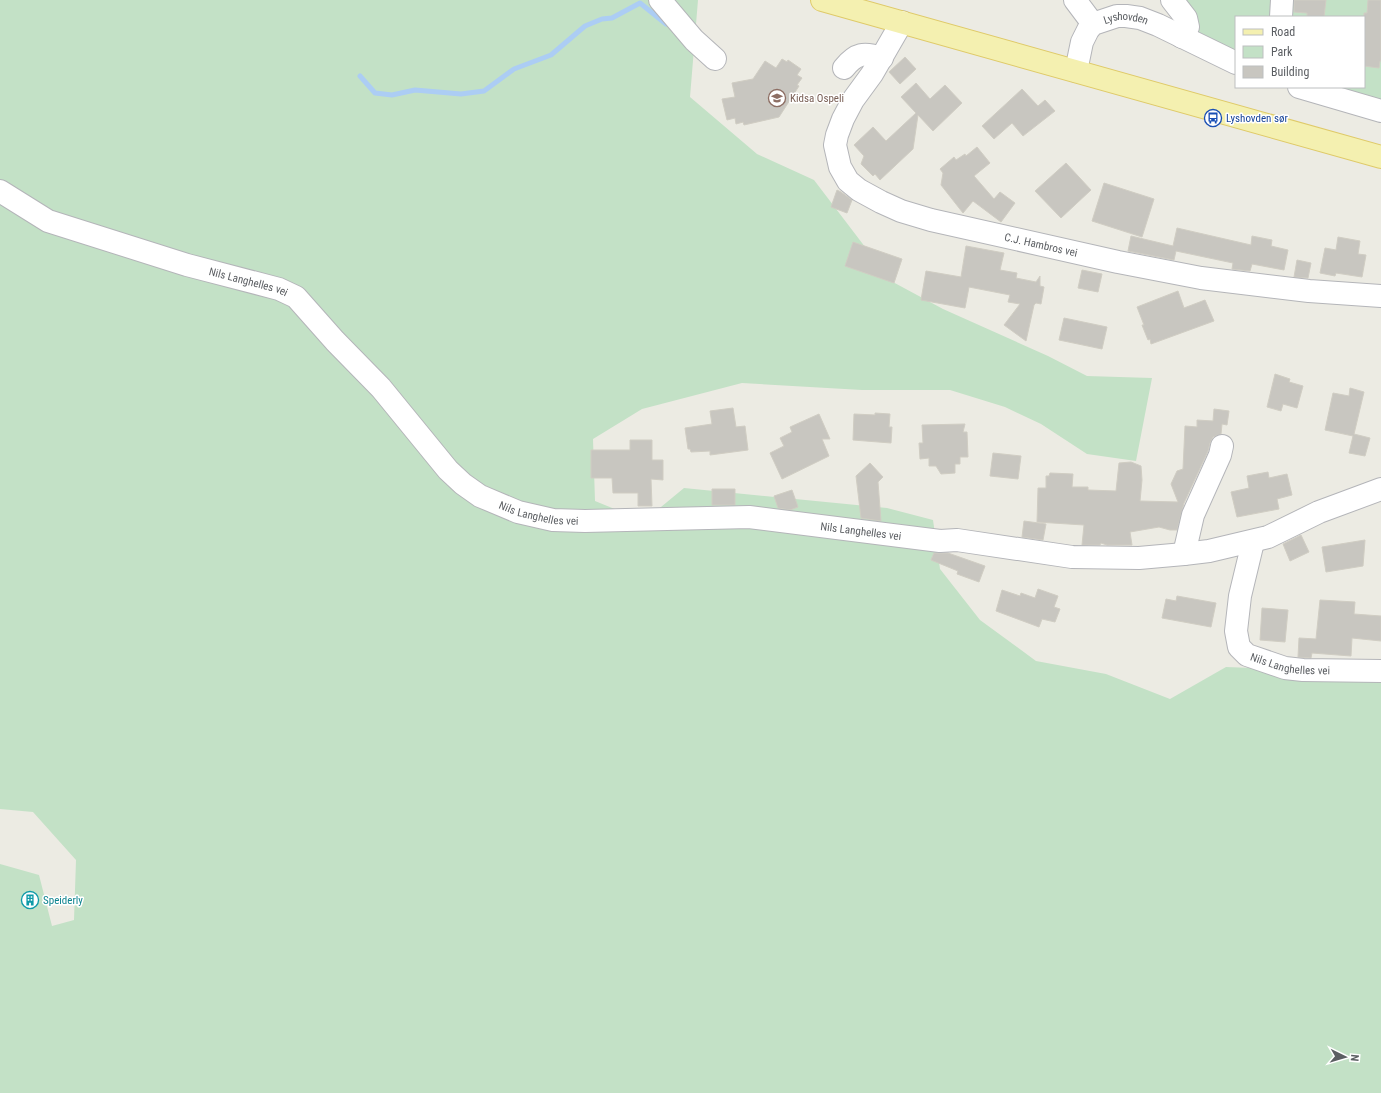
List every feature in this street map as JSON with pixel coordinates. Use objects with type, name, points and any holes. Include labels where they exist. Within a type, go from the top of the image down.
[{"type":"main road","points":[[822,0],[1381,158]]},
{"type":"street","points":[[660,0],[694,40],[715,59]]},
{"type":"street","points":[[1075,0],[1093,24]]},
{"type":"street","points":[[1172,0],[1186,18],[1188,28],[1182,37]]},
{"type":"street","points":[[1281,16],[1282,0]]},
{"type":"street","name":"Lyshovden","points":[[1076,71],[1082,42],[1088,30],[1093,24],[1117,16],[1140,18],[1158,25],[1235,63]]},
{"type":"street","name":"C.J. Hambros vei","points":[[902,22],[872,74],[853,100],[837,135],[835,145],[840,167],[848,181],[860,190],[901,211],[930,220],[1118,262],[1193,277],[1309,291],[1381,296]]},
{"type":"street","points":[[844,68],[850,61],[863,54],[882,58]]},
{"type":"street","points":[[1304,88],[1381,110]]},
{"type":"street","name":"Nils Langhelles vei","points":[[0,191],[48,221],[187,265],[279,290],[296,297],[335,341],[381,388],[448,470],[463,484],[480,496],[518,512],[553,520],[749,517],[940,541],[957,540],[1072,557],[1138,558],[1209,551],[1268,538],[1319,512],[1381,489]]},
{"type":"street","points":[[1184,554],[1193,515],[1220,455],[1222,446]]},
{"type":"street","name":"Nils Langhelles vei","points":[[1253,542],[1240,596],[1236,632],[1239,647],[1247,655],[1285,668],[1303,670],[1381,671]]},
{"type":"green space","points":[[0,0],[698,0],[690,97],[757,154],[814,180],[891,281],[943,309],[1048,356],[1087,376],[1152,378],[1136,461],[1087,454],[1041,424],[1005,407],[950,390],[862,390],[742,383],[642,409],[593,439],[595,501],[644,521],[684,488],[887,508],[933,520],[940,569],[980,620],[1036,661],[1106,674],[1170,699],[1226,667],[1381,673],[1381,1093],[0,1093],[0,864],[39,875],[52,926],[74,920],[76,860],[33,812],[0,809]]},
{"type":"green space","points":[[1165,0],[1381,0],[1381,101],[1340,88],[1365,88],[1365,16],[1235,16],[1235,53],[1202,41]]},
{"type":"building","points":[[1294,0],[1326,0],[1324,16],[1307,16],[1307,13],[1294,12]]},
{"type":"building","points":[[1368,0],[1381,0],[1381,61],[1379,68],[1365,66],[1364,13],[1367,13]]},
{"type":"building","points":[[905,57],[916,69],[900,84],[889,72]]},
{"type":"building","points":[[782,59],[787,62],[788,60],[801,69],[797,75],[802,78],[797,85],[799,86],[779,117],[744,125],[743,122],[736,124],[735,118],[727,120],[722,99],[735,97],[732,83],[753,79],[765,61],[776,68]]},
{"type":"building","points":[[916,83],[930,99],[945,85],[962,103],[933,131],[918,115],[913,149],[880,180],[875,174],[873,176],[861,164],[864,156],[854,145],[873,127],[886,141],[916,113],[901,97]]},
{"type":"building","points":[[1022,89],[1038,106],[1045,100],[1055,111],[1023,136],[1012,123],[994,139],[982,126]]},
{"type":"building","points":[[977,147],[990,163],[974,176],[994,199],[1000,192],[1015,203],[1001,222],[973,201],[963,213],[941,185],[943,173],[940,169],[954,157],[956,160],[965,154],[966,156]]},
{"type":"building","points":[[1066,163],[1091,190],[1061,218],[1035,191]]},
{"type":"building","points":[[1104,183],[1154,199],[1142,237],[1092,221]]},
{"type":"building","points":[[837,190],[852,200],[847,213],[831,207]]},
{"type":"building","points":[[1177,228],[1251,245],[1252,236],[1272,240],[1271,246],[1288,250],[1284,270],[1252,264],[1250,271],[1232,269],[1233,263],[1176,251],[1174,260],[1128,251],[1131,236],[1173,246]]},
{"type":"building","points":[[1338,237],[1360,241],[1358,254],[1366,255],[1362,277],[1336,273],[1335,276],[1320,273],[1325,248],[1336,250]]},
{"type":"building","points":[[853,242],[902,259],[894,283],[845,266]]},
{"type":"building","points":[[966,246],[1004,253],[1000,270],[1017,273],[1016,278],[1036,282],[1040,276],[1040,286],[1044,287],[1041,304],[1036,303],[1034,305],[1026,341],[1004,325],[1020,304],[1008,302],[1010,295],[969,287],[965,308],[921,300],[926,271],[961,277]]},
{"type":"building","points":[[1297,260],[1311,263],[1308,278],[1294,277]]},
{"type":"building","points":[[1082,270],[1102,274],[1098,292],[1078,288]]},
{"type":"building","points":[[1178,291],[1184,308],[1205,300],[1214,321],[1151,344],[1150,339],[1148,340],[1142,325],[1144,325],[1137,307]]},
{"type":"building","points":[[1064,318],[1107,327],[1102,349],[1059,340]]},
{"type":"building","points":[[1275,374],[1290,379],[1289,382],[1303,386],[1297,408],[1283,404],[1281,411],[1267,407]]},
{"type":"building","points":[[1350,388],[1364,392],[1354,434],[1370,438],[1365,456],[1349,453],[1353,436],[1325,430],[1333,393],[1349,396]]},
{"type":"building","points":[[733,408],[736,427],[745,426],[748,450],[710,455],[710,451],[691,452],[690,449],[688,449],[685,428],[712,424],[710,411]]},
{"type":"building","points":[[1214,409],[1229,411],[1227,425],[1222,424],[1221,434],[1213,437],[1210,443],[1208,451],[1184,503],[1177,530],[1159,527],[1130,532],[1132,545],[1107,545],[1101,543],[1100,545],[1082,545],[1084,525],[1037,522],[1038,488],[1046,488],[1046,476],[1049,476],[1050,473],[1073,474],[1072,487],[1088,487],[1088,490],[1116,491],[1119,463],[1131,462],[1141,466],[1142,480],[1140,501],[1178,502],[1171,484],[1177,471],[1183,469],[1185,426],[1197,427],[1197,420],[1213,421]]},
{"type":"building","points":[[875,413],[890,414],[889,427],[892,427],[891,443],[853,440],[854,414],[875,415]]},
{"type":"building","points":[[819,414],[830,439],[822,439],[829,456],[782,479],[770,453],[784,446],[780,438],[792,432],[790,427]]},
{"type":"building","points":[[965,424],[963,432],[967,432],[968,457],[960,457],[960,464],[955,464],[955,473],[941,474],[936,466],[929,466],[929,458],[920,459],[919,443],[923,443],[922,425]]},
{"type":"building","points":[[630,440],[652,440],[652,460],[663,460],[663,480],[651,479],[652,506],[638,506],[638,493],[613,493],[612,478],[591,478],[591,450],[630,450]]},
{"type":"building","points":[[993,453],[1021,456],[1018,479],[990,476]]},
{"type":"building","points":[[870,463],[883,477],[878,482],[881,521],[861,518],[856,476]]},
{"type":"building","points":[[1268,472],[1269,478],[1287,474],[1292,495],[1277,499],[1279,509],[1237,517],[1231,492],[1249,488],[1247,476]]},
{"type":"building","points":[[712,489],[735,489],[735,505],[712,505]]},
{"type":"building","points":[[792,490],[798,507],[790,510],[778,508],[774,496]]},
{"type":"building","points":[[1024,521],[1046,524],[1043,540],[1022,537]]},
{"type":"building","points":[[1301,535],[1309,552],[1290,561],[1283,544]]},
{"type":"building","points":[[1365,540],[1363,566],[1326,572],[1322,547]]},
{"type":"building","points":[[934,553],[948,553],[985,566],[979,582],[957,574],[958,571],[931,560]]},
{"type":"building","points":[[1038,589],[1058,596],[1054,607],[1060,609],[1055,622],[1042,619],[1039,627],[996,611],[1002,590],[1020,596],[1021,593],[1035,598]]},
{"type":"building","points":[[1177,596],[1216,603],[1211,627],[1162,618],[1166,599],[1176,601]]},
{"type":"building","points":[[1320,600],[1355,602],[1354,614],[1381,616],[1381,641],[1352,638],[1351,656],[1312,653],[1311,658],[1298,657],[1299,638],[1316,639]]},
{"type":"building","points":[[1262,608],[1288,610],[1285,642],[1260,640]]},
{"type":"waterway","points":[[360,76],[375,93],[392,95],[415,90],[461,94],[484,91],[514,69],[551,55],[585,26],[602,19],[612,18],[640,3],[666,24]]},
{"type":"place","name":"Kidsa Ospeli","points":[[777,98]]},
{"type":"place","name":"Lyshovden sør","points":[[1213,118]]},
{"type":"place","name":"Speiderly","points":[[30,900]]}]
